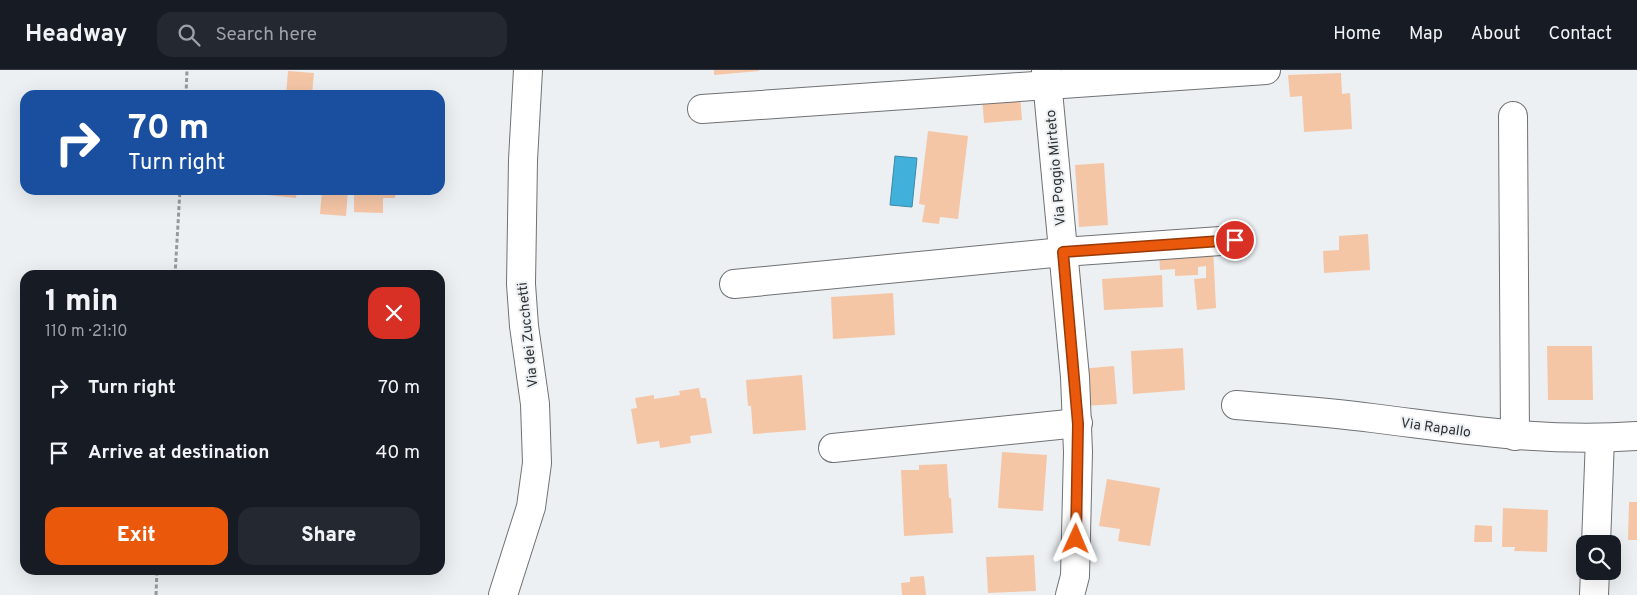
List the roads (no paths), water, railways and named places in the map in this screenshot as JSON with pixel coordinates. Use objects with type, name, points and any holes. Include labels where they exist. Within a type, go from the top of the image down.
[{"type":"street","name":"Via dei Zucchetti","points":[[503,595],[531,507],[537,463],[535,404],[524,326],[521,284],[522,160],[528,70]]},
{"type":"street","points":[[702,110],[1047,78],[1266,70]]},
{"type":"street","name":"Via Poggio Mirteto","points":[[1047,78],[1078,424],[1075,576],[1070,595]]},
{"type":"street","points":[[1513,116],[1515,436]]},
{"type":"street","points":[[734,284],[1063,252],[1235,240]]},
{"type":"street","name":"Via Rapallo","points":[[1236,406],[1337,414],[1515,436],[1561,438],[1637,436]]},
{"type":"street","points":[[833,448],[1078,424]]},
{"type":"street","points":[[1596,535],[1600,438]]},
{"type":"street","points":[[1594,595],[1595,580]]},
{"type":"water","points":[[895,156],[917,158],[912,207],[890,205]]}]
